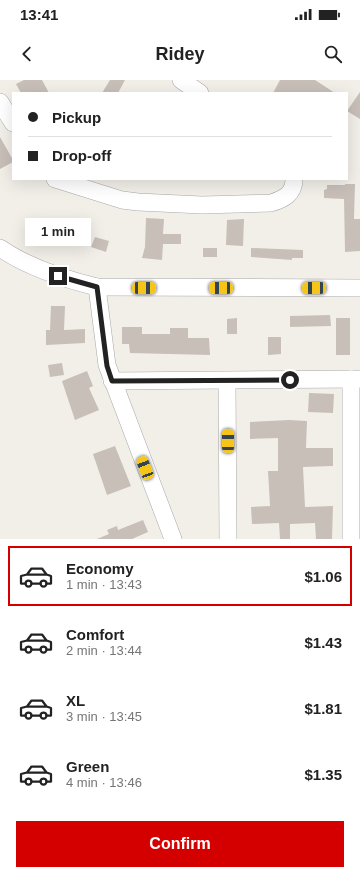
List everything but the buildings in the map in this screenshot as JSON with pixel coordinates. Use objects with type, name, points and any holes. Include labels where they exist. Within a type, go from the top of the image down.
[{"type":"street","points":[[181,80],[199,92]]},
{"type":"street","points":[[0,102],[12,121]]},
{"type":"street","points":[[57,180],[122,200],[202,205],[271,203],[281,200],[289,195],[294,180]]},
{"type":"street","points":[[0,248],[44,271],[72,281],[97,287],[360,288]]},
{"type":"street","points":[[97,287],[107,366],[173,539]]},
{"type":"street","points":[[112,381],[355,379],[351,539]]},
{"type":"street","points":[[227,381],[228,539]]},
{"type":"route","points":[[58,276],[97,287],[107,366],[112,381],[290,380]]}]
